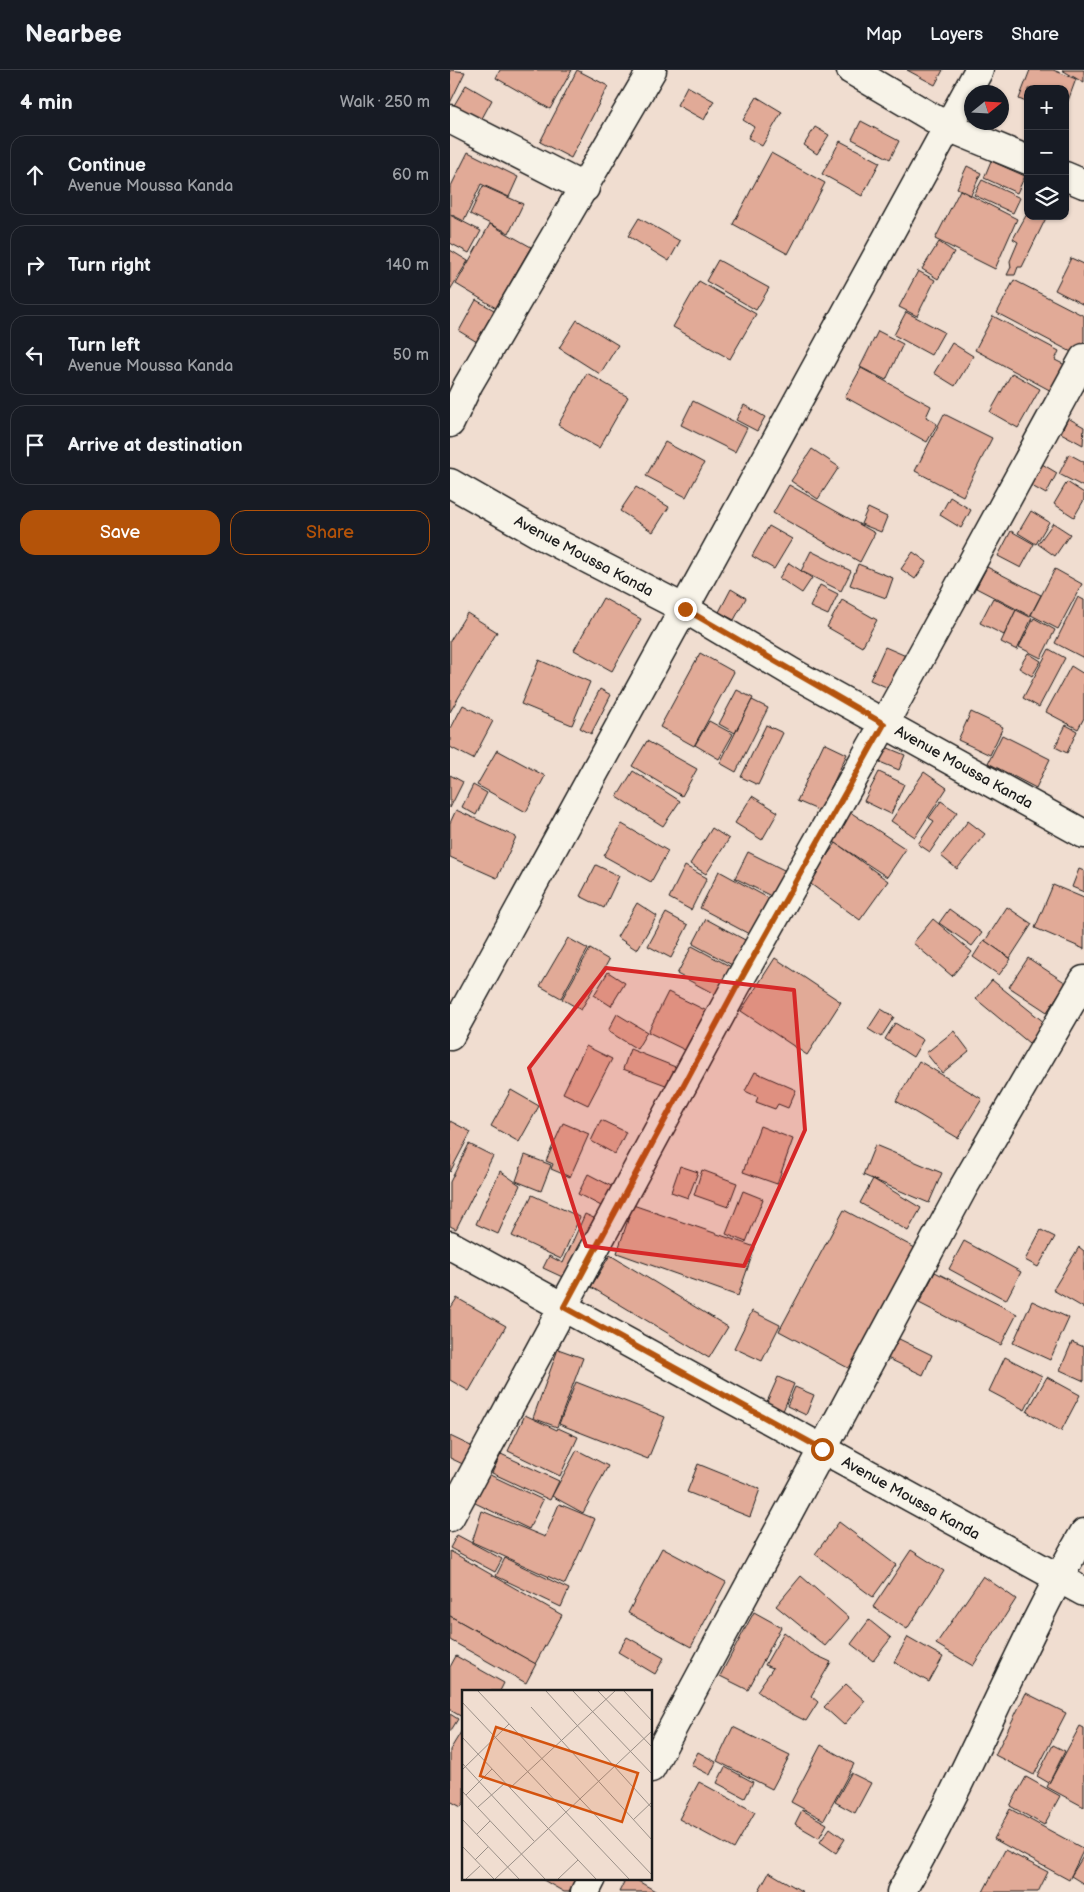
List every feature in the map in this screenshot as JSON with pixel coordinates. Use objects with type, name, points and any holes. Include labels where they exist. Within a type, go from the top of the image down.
[{"type":"street","points":[[450,423],[459,380],[585,188],[652,70]]},
{"type":"street","points":[[851,70],[948,127],[1024,158]]},
{"type":"street","points":[[450,1036],[979,70]]},
{"type":"street","points":[[450,119],[585,188]]},
{"type":"street","points":[[1069,178],[1084,184]]},
{"type":"street","points":[[450,1517],[736,988],[884,724],[1084,358]]},
{"type":"street","name":"Avenue Moussa Kanda","points":[[450,483],[542,536],[685,609],[884,724],[1084,834]]},
{"type":"street","points":[[652,1766],[963,1188],[1084,980]]},
{"type":"street","name":"Avenue Moussa Kanda","points":[[450,1245],[1084,1592]]},
{"type":"street","points":[[901,1892],[928,1846],[1058,1578],[1084,1533]]},
{"type":"street","points":[[585,1892],[591,1880]]},
{"type":"highlighted area","points":[[606,968],[794,990],[805,1130],[744,1266],[586,1246],[529,1068]]},
{"type":"building","points":[[450,70],[465,72],[450,103]]},
{"type":"building","points":[[500,70],[572,70],[550,109],[496,78]]},
{"type":"building","points":[[577,70],[608,86],[571,158],[540,142]]},
{"type":"building","points":[[907,70],[943,70],[935,85]]},
{"type":"building","points":[[1030,70],[1053,70],[1076,79],[1069,98],[1069,85],[1024,85]]},
{"type":"building","points":[[1062,70],[1084,70],[1084,83]]},
{"type":"building","points":[[466,85],[492,100],[480,122],[453,107]]},
{"type":"building","points":[[687,86],[714,101],[704,120],[677,105]]},
{"type":"building","points":[[1024,86],[1024,101],[1019,99]]},
{"type":"building","points":[[757,97],[782,112],[762,146],[748,138],[754,127],[743,120]]},
{"type":"building","points":[[861,121],[899,141],[890,159],[852,139]]},
{"type":"building","points":[[815,127],[829,135],[817,154],[804,145]]},
{"type":"building","points":[[840,141],[880,162],[862,196],[822,174]]},
{"type":"building","points":[[468,152],[518,177],[509,197],[481,184],[464,221],[450,214],[450,188]]},
{"type":"building","points":[[771,153],[825,183],[788,254],[733,224]]},
{"type":"building","points":[[991,161],[1024,176],[1017,193],[984,178]]},
{"type":"building","points":[[967,166],[981,173],[971,195],[957,188]]},
{"type":"building","points":[[982,180],[1020,198],[1013,213],[974,195]]},
{"type":"building","points":[[483,186],[523,204],[509,233],[470,214]]},
{"type":"building","points":[[960,190],[1017,219],[995,269],[935,239]]},
{"type":"building","points":[[450,215],[481,231],[469,253],[450,243]]},
{"type":"building","points":[[639,218],[680,241],[669,261],[628,236]]},
{"type":"building","points":[[1024,219],[1045,220],[1022,267],[1018,267],[1015,275],[1007,275],[1011,267],[1010,261],[1018,242],[1013,239]]},
{"type":"building","points":[[490,224],[531,247],[496,308],[456,284]]},
{"type":"building","points":[[939,242],[954,252],[938,279],[922,269]]},
{"type":"building","points":[[450,250],[468,261],[450,290]]},
{"type":"building","points":[[1071,258],[1084,264],[1084,305],[1055,290]]},
{"type":"building","points":[[718,260],[769,288],[756,310],[706,281]]},
{"type":"building","points":[[918,271],[935,280],[917,316],[899,307]]},
{"type":"building","points":[[1014,280],[1084,316],[1084,341],[1077,355],[997,313]]},
{"type":"building","points":[[699,281],[756,314],[730,359],[673,327]]},
{"type":"building","points":[[476,300],[494,310],[477,342],[459,331]]},
{"type":"building","points":[[906,312],[944,332],[931,355],[894,335]]},
{"type":"building","points":[[993,316],[1059,351],[1055,360],[1071,368],[1057,394],[975,350]]},
{"type":"building","points":[[577,320],[618,345],[600,374],[559,348]]},
{"type":"building","points":[[878,331],[903,344],[886,380],[860,367]]},
{"type":"building","points":[[952,343],[973,356],[955,386],[934,373]]},
{"type":"building","points":[[861,368],[931,406],[926,417],[937,424],[927,442],[845,397]]},
{"type":"building","points":[[587,373],[628,397],[599,448],[558,425]]},
{"type":"building","points":[[1012,373],[1040,389],[1018,428],[990,412]]},
{"type":"building","points":[[693,401],[747,428],[735,452],[681,425]]},
{"type":"building","points":[[744,405],[765,417],[757,431],[736,420]]},
{"type":"building","points":[[944,414],[992,438],[963,496],[915,471]]},
{"type":"building","points":[[1068,418],[1084,427],[1083,445],[1061,433]]},
{"type":"building","points":[[665,442],[704,463],[686,497],[646,476]]},
{"type":"building","points":[[812,449],[839,467],[818,499],[791,481]]},
{"type":"building","points":[[1069,454],[1084,462],[1084,487],[1059,474]]},
{"type":"building","points":[[1042,464],[1057,473],[1046,494],[1030,485]]},
{"type":"building","points":[[1067,482],[1084,493],[1084,500],[1074,517],[1054,504]]},
{"type":"building","points":[[789,485],[875,533],[860,562],[773,513]]},
{"type":"building","points":[[636,487],[669,507],[653,532],[620,511]]},
{"type":"building","points":[[950,497],[971,510],[961,528],[940,515]]},
{"type":"building","points":[[868,508],[887,517],[881,532],[861,524]]},
{"type":"building","points":[[1031,511],[1049,522],[1036,544],[1018,533]]},
{"type":"building","points":[[1053,523],[1070,534],[1055,556],[1038,544]]},
{"type":"building","points":[[769,526],[792,539],[774,569],[752,556]]},
{"type":"building","points":[[1011,531],[1034,544],[1021,568],[998,556]]},
{"type":"building","points":[[811,551],[851,571],[841,591],[801,571]]},
{"type":"building","points":[[913,552],[927,562],[915,579],[901,569]]},
{"type":"building","points":[[789,563],[812,578],[802,593],[779,578]]},
{"type":"building","points":[[858,564],[893,578],[886,598],[850,585]]},
{"type":"building","points":[[987,567],[1041,595],[1030,616],[976,588]]},
{"type":"building","points":[[1055,569],[1082,584],[1058,629],[1031,615]]},
{"type":"building","points":[[820,585],[838,594],[828,615],[810,607]]},
{"type":"building","points":[[731,589],[746,598],[734,620],[719,612]]},
{"type":"building","points":[[1078,597],[1084,600],[1084,658],[1055,643]]},
{"type":"building","points":[[603,598],[641,619],[612,671],[574,650]]},
{"type":"building","points":[[993,598],[1016,610],[1004,635],[980,623]]},
{"type":"building","points":[[842,600],[877,620],[862,647],[827,627]]},
{"type":"building","points":[[1016,610],[1032,618],[1017,650],[1001,642]]},
{"type":"building","points":[[467,613],[497,632],[450,712],[450,641]]},
{"type":"building","points":[[1034,618],[1055,630],[1041,658],[1019,647]]},
{"type":"building","points":[[885,647],[906,656],[891,689],[870,680]]},
{"type":"building","points":[[1049,649],[1065,658],[1039,707],[1023,698]]},
{"type":"building","points":[[700,653],[734,672],[694,746],[660,727]]},
{"type":"building","points":[[1028,653],[1041,661],[1032,676],[1019,668]]},
{"type":"building","points":[[539,660],[590,682],[572,725],[521,704]]},
{"type":"building","points":[[1071,666],[1084,674],[1084,718],[1078,729],[1046,712]]},
{"type":"building","points":[[600,689],[611,695],[591,734],[580,728]]},
{"type":"building","points":[[737,690],[753,698],[735,733],[719,724]]},
{"type":"building","points":[[752,700],[768,708],[736,772],[720,763]]},
{"type":"building","points":[[463,705],[493,721],[473,759],[450,747],[450,730]]},
{"type":"building","points":[[971,712],[1003,727],[990,755],[958,740]]},
{"type":"building","points":[[709,721],[733,734],[719,759],[695,745]]},
{"type":"building","points":[[766,725],[783,733],[758,785],[741,777]]},
{"type":"building","points":[[1066,725],[1077,731],[1067,753],[1055,747]]},
{"type":"building","points":[[1002,735],[1050,759],[1036,788],[988,763]]},
{"type":"building","points":[[647,741],[697,769],[682,796],[632,766]]},
{"type":"building","points":[[824,743],[847,754],[820,811],[797,801]]},
{"type":"building","points":[[881,745],[905,755],[899,770],[875,760]]},
{"type":"building","points":[[497,750],[545,776],[526,812],[477,785]]},
{"type":"building","points":[[633,771],[680,801],[663,826],[617,797]]},
{"type":"building","points":[[879,772],[904,784],[891,814],[864,801]]},
{"type":"building","points":[[924,772],[947,788],[915,837],[891,821]]},
{"type":"building","points":[[450,775],[463,782],[450,808]]},
{"type":"building","points":[[473,785],[487,793],[476,815],[462,807]]},
{"type":"building","points":[[752,796],[778,812],[762,840],[735,823]]},
{"type":"building","points":[[941,801],[957,812],[930,852],[918,844],[934,821],[929,818]]},
{"type":"building","points":[[456,810],[516,837],[497,878],[450,857],[450,823]]},
{"type":"building","points":[[850,812],[906,849],[887,877],[831,840]]},
{"type":"building","points":[[968,821],[985,834],[957,869],[941,856]]},
{"type":"building","points":[[622,824],[668,851],[651,882],[604,856]]},
{"type":"building","points":[[712,828],[729,839],[706,874],[690,864]]},
{"type":"building","points":[[836,843],[888,881],[860,920],[808,882]]},
{"type":"building","points":[[748,852],[790,873],[777,899],[735,878]]},
{"type":"building","points":[[596,865],[619,876],[604,908],[580,896]]},
{"type":"building","points":[[685,866],[707,878],[691,910],[669,898]]},
{"type":"building","points":[[1079,869],[1084,871],[1084,892],[1072,887]]},
{"type":"building","points":[[719,871],[770,899],[751,935],[700,908]]},
{"type":"building","points":[[1053,885],[1084,898],[1084,949],[1035,928]]},
{"type":"building","points":[[637,903],[657,916],[637,950],[617,937]]},
{"type":"building","points":[[1007,907],[1032,924],[1010,958],[985,941]]},
{"type":"building","points":[[949,909],[982,933],[972,946],[939,923]]},
{"type":"building","points":[[666,913],[688,925],[671,958],[648,946]]},
{"type":"building","points":[[706,919],[747,941],[734,966],[693,944]]},
{"type":"building","points":[[933,919],[972,952],[952,976],[913,943]]},
{"type":"building","points":[[568,938],[588,949],[561,998],[540,986]]},
{"type":"building","points":[[984,940],[1011,959],[999,975],[973,957]]},
{"type":"building","points":[[692,946],[735,969],[720,997],[677,974]]},
{"type":"building","points":[[590,949],[609,960],[581,1010],[562,999]]},
{"type":"building","points":[[775,958],[841,1002],[807,1055],[741,1011]]},
{"type":"building","points":[[1028,958],[1066,983],[1047,1012],[1009,987]]},
{"type":"building","points":[[608,972],[625,983],[611,1006],[594,995]]},
{"type":"building","points":[[992,980],[1045,1023],[1029,1043],[976,999]]},
{"type":"building","points":[[668,992],[707,1011],[687,1051],[648,1032]]},
{"type":"building","points":[[881,1009],[894,1017],[881,1037],[868,1029]]},
{"type":"building","points":[[617,1014],[647,1032],[637,1049],[608,1031]]},
{"type":"building","points":[[895,1023],[923,1040],[913,1057],[885,1039]]},
{"type":"building","points":[[954,1031],[969,1051],[942,1073],[926,1053]]},
{"type":"building","points":[[586,1046],[612,1059],[588,1105],[563,1093]]},
{"type":"building","points":[[630,1049],[678,1068],[671,1087],[623,1069]]},
{"type":"building","points":[[919,1061],[982,1099],[958,1138],[896,1101]]},
{"type":"building","points":[[755,1072],[796,1090],[788,1108],[778,1104],[775,1109],[756,1102],[758,1097],[745,1091]]},
{"type":"building","points":[[511,1090],[539,1106],[519,1142],[491,1126]]},
{"type":"building","points":[[601,1120],[626,1132],[615,1154],[591,1141]]},
{"type":"building","points":[[450,1121],[471,1132],[450,1172]]},
{"type":"building","points":[[563,1123],[589,1134],[570,1177],[551,1169],[553,1164],[546,1161]]},
{"type":"building","points":[[760,1126],[793,1139],[777,1184],[743,1172]]},
{"type":"building","points":[[469,1144],[493,1156],[456,1229],[450,1226],[450,1182]]},
{"type":"building","points":[[875,1145],[942,1173],[929,1203],[863,1175]]},
{"type":"building","points":[[525,1155],[551,1165],[541,1191],[516,1181]]},
{"type":"building","points":[[680,1166],[698,1172],[688,1198],[671,1192]]},
{"type":"building","points":[[702,1170],[737,1183],[728,1207],[694,1195]]},
{"type":"building","points":[[500,1171],[520,1185],[498,1234],[476,1224]]},
{"type":"building","points":[[588,1174],[617,1189],[607,1209],[578,1194]]},
{"type":"building","points":[[873,1179],[921,1208],[908,1231],[860,1203]]},
{"type":"building","points":[[743,1191],[763,1199],[746,1242],[726,1234]]},
{"type":"building","points":[[532,1195],[580,1217],[561,1259],[512,1236]]},
{"type":"building","points":[[633,1205],[755,1247],[738,1296],[617,1253]]},
{"type":"building","points":[[844,1210],[915,1248],[850,1369],[779,1331]]},
{"type":"building","points":[[585,1214],[598,1220],[571,1281],[543,1268],[549,1256],[563,1263]]},
{"type":"building","points":[[1041,1230],[1055,1237],[1038,1267],[1025,1260]]},
{"type":"building","points":[[964,1241],[1021,1272],[1006,1300],[949,1269]]},
{"type":"building","points":[[1079,1247],[1084,1251],[1084,1308],[1053,1290]]},
{"type":"building","points":[[610,1255],[728,1327],[709,1358],[591,1287]]},
{"type":"building","points":[[935,1272],[1017,1314],[1001,1345],[919,1303]]},
{"type":"building","points":[[457,1298],[506,1326],[469,1391],[450,1380],[450,1309]]},
{"type":"building","points":[[1032,1301],[1069,1318],[1050,1360],[1013,1343]]},
{"type":"building","points":[[752,1311],[780,1325],[762,1361],[734,1348]]},
{"type":"building","points":[[895,1337],[932,1355],[923,1375],[885,1357]]},
{"type":"building","points":[[1072,1342],[1084,1347],[1084,1381],[1060,1370]]},
{"type":"building","points":[[558,1349],[583,1358],[557,1427],[533,1418]]},
{"type":"building","points":[[1005,1357],[1042,1376],[1025,1410],[989,1391]]},
{"type":"building","points":[[778,1377],[794,1384],[783,1411],[766,1404]]},
{"type":"building","points":[[1047,1377],[1080,1395],[1061,1431],[1027,1412]]},
{"type":"building","points":[[576,1382],[665,1417],[648,1459],[559,1424]]},
{"type":"building","points":[[795,1387],[814,1395],[806,1415],[787,1406]]},
{"type":"building","points":[[525,1415],[557,1430],[558,1428],[578,1437],[560,1476],[508,1451]]},
{"type":"building","points":[[450,1436],[475,1448],[467,1466],[450,1458]]},
{"type":"building","points":[[577,1450],[608,1466],[583,1513],[552,1496]]},
{"type":"building","points":[[501,1454],[559,1481],[550,1500],[492,1473]]},
{"type":"building","points":[[698,1464],[760,1489],[750,1517],[687,1492]]},
{"type":"building","points":[[488,1474],[543,1500],[529,1529],[475,1503]]},
{"type":"building","points":[[559,1504],[595,1519],[565,1584],[472,1542],[482,1511],[545,1537]]},
{"type":"building","points":[[839,1522],[896,1565],[873,1597],[815,1554]]},
{"type":"building","points":[[457,1535],[502,1559],[495,1572],[450,1548]]},
{"type":"building","points":[[662,1548],[726,1582],[691,1647],[628,1613]]},
{"type":"building","points":[[911,1550],[944,1571],[907,1629],[873,1607]]},
{"type":"building","points":[[450,1551],[562,1615],[535,1664],[450,1616]]},
{"type":"building","points":[[505,1558],[569,1589],[561,1607],[496,1576]]},
{"type":"building","points":[[801,1576],[849,1618],[825,1646],[776,1606]]},
{"type":"building","points":[[983,1576],[1016,1599],[973,1666],[936,1644]]},
{"type":"building","points":[[754,1612],[781,1627],[748,1690],[720,1676]]},
{"type":"building","points":[[450,1616],[536,1664],[526,1683],[450,1640]]},
{"type":"building","points":[[869,1620],[891,1638],[873,1661],[851,1644]]},
{"type":"building","points":[[784,1632],[809,1652],[831,1662],[811,1696],[818,1702],[806,1721],[780,1708],[757,1691],[773,1668],[765,1665]]},
{"type":"building","points":[[627,1637],[664,1658],[655,1674],[618,1652]]},
{"type":"building","points":[[908,1637],[943,1657],[929,1682],[894,1662]]},
{"type":"building","points":[[456,1656],[504,1683],[500,1690],[462,1690],[462,1717],[450,1710],[450,1667]]},
{"type":"building","points":[[846,1684],[865,1701],[844,1725],[824,1707]]},
{"type":"building","points":[[1026,1693],[1066,1713],[1034,1775],[995,1755]]},
{"type":"building","points":[[450,1714],[458,1719],[450,1732]]},
{"type":"building","points":[[1080,1726],[1084,1728],[1084,1807],[1047,1787]]},
{"type":"building","points":[[733,1727],[790,1755],[772,1789],[717,1761]]},
{"type":"building","points":[[462,1730],[461,1807],[450,1801],[450,1750]]},
{"type":"building","points":[[821,1745],[854,1764],[824,1820],[791,1802]]},
{"type":"building","points":[[1053,1745],[1065,1751],[1049,1783],[1037,1776]]},
{"type":"building","points":[[698,1752],[716,1762],[710,1775],[691,1765]]},
{"type":"building","points":[[725,1767],[753,1782],[745,1798],[717,1783]]},
{"type":"building","points":[[851,1773],[871,1783],[855,1813],[835,1802]]},
{"type":"building","points":[[1026,1777],[1060,1796],[1044,1825],[1010,1806]]},
{"type":"building","points":[[699,1782],[755,1812],[734,1849],[679,1819]]},
{"type":"building","points":[[1010,1809],[1084,1849],[1069,1880],[994,1839]]},
{"type":"building","points":[[802,1810],[827,1824],[819,1838],[795,1824]]},
{"type":"building","points":[[830,1828],[845,1839],[836,1853],[820,1842]]},
{"type":"building","points":[[1005,1850],[1048,1872],[1038,1892],[983,1892]]},
{"type":"building","points":[[1084,1855],[1084,1884],[1071,1876]]},
{"type":"building","points":[[769,1872],[803,1892],[758,1892]]},
{"type":"building","points":[[543,1880],[576,1880],[569,1892],[564,1892]]},
{"type":"building","points":[[625,1880],[636,1880],[657,1892],[619,1892]]},
{"type":"route","points":[[685,609],[884,724],[736,988],[564,1307],[822,1449]]}]
